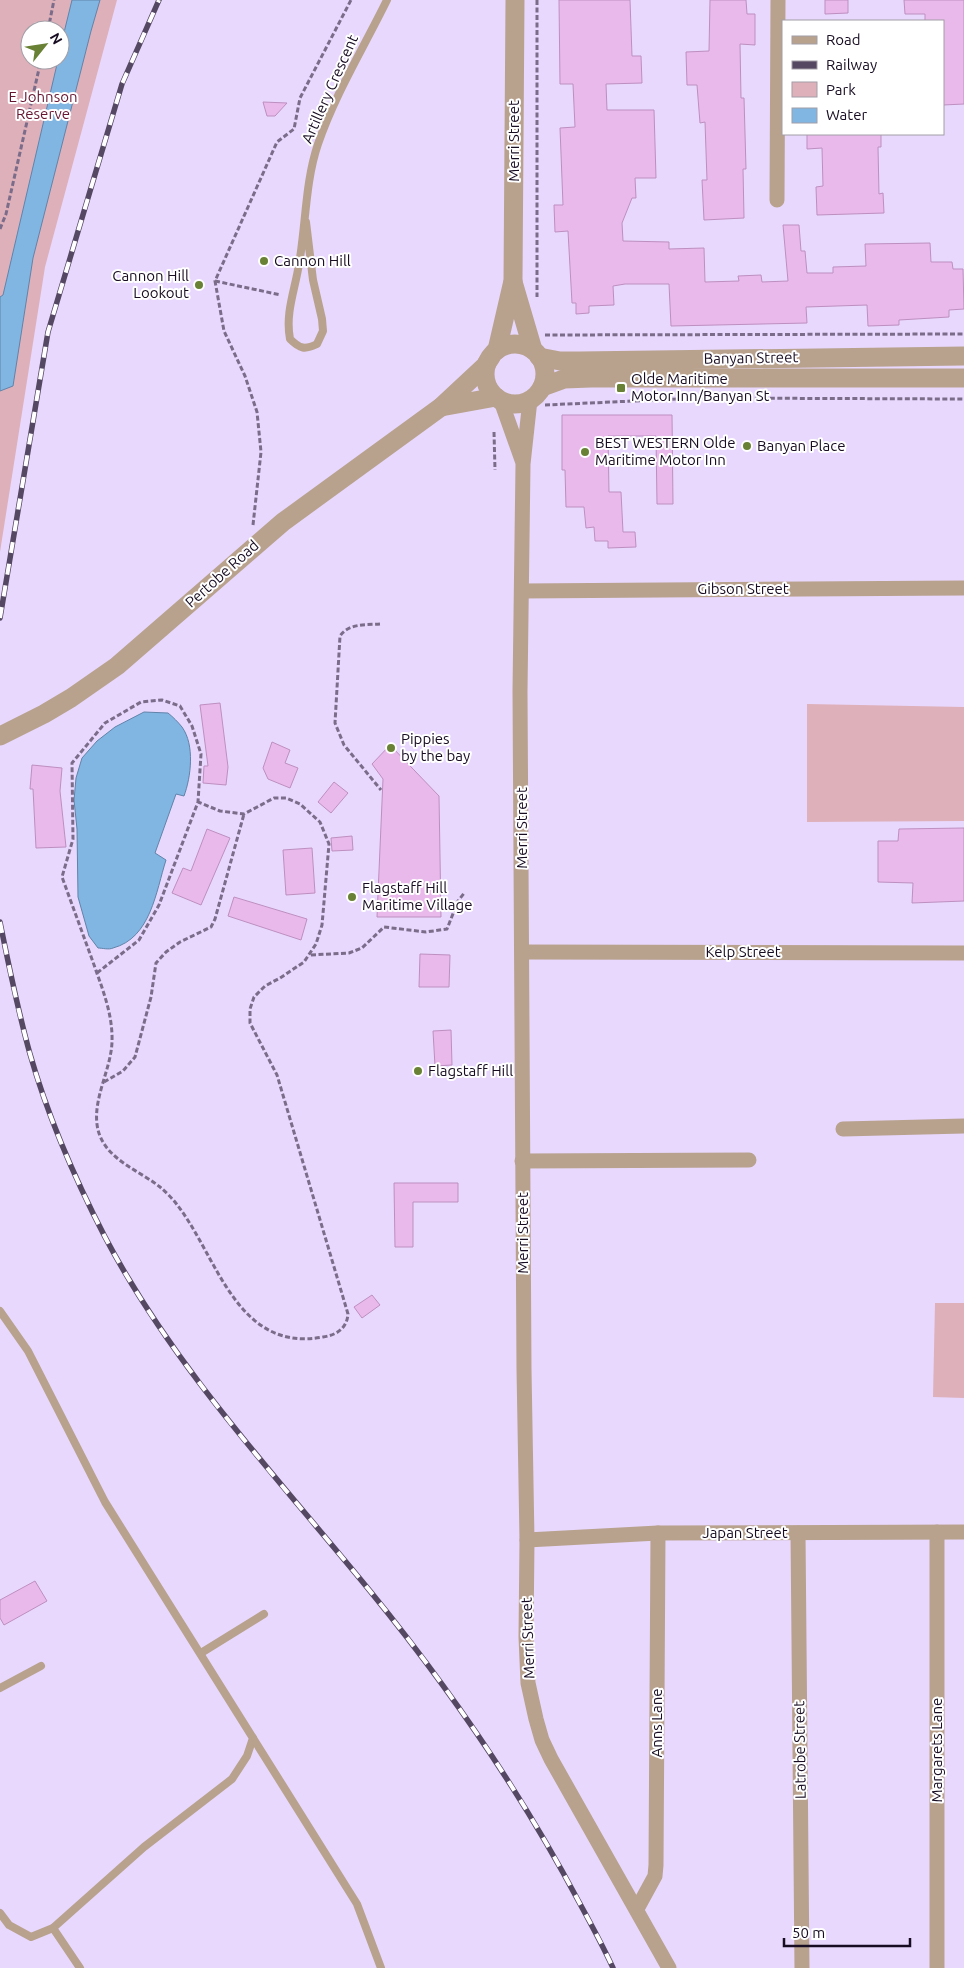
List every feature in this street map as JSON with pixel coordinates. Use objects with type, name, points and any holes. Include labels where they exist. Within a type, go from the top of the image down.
[{"type":"street","name":"Merri Street","points":[[494,353],[513,281],[514,0]]},
{"type":"street","points":[[777,200],[778,0]]},
{"type":"street","name":"Merri Street","points":[[513,281],[537,347]]},
{"type":"street","points":[[515,344],[537,347],[545,372],[538,398],[511,404],[499,399],[490,391],[485,375],[486,365],[494,353],[506,345],[515,344]]},
{"type":"street","name":"Banyan Street","points":[[537,347],[560,361],[890,378],[964,378]]},
{"type":"street","name":"Pertobe Road","points":[[0,736],[72,698],[117,666],[251,548],[298,510],[441,407],[485,366],[494,353]]},
{"type":"street","points":[[890,378],[891,356]]},
{"type":"street","name":"Banyan Street","points":[[538,398],[564,379],[891,356],[964,356]]},
{"type":"street","name":"Merri Street","points":[[538,398],[523,464],[520,691],[527,1673],[542,1740],[669,1968]]},
{"type":"street","name":"Merri Street","points":[[499,399],[523,464]]},
{"type":"street","name":"Pertobe Road","points":[[441,407],[499,399]]},
{"type":"street","name":"Gibson Street","points":[[522,591],[964,588]]},
{"type":"street","name":"Kelp Street","points":[[522,952],[964,953]]},
{"type":"street","points":[[843,1128],[964,1126]]},
{"type":"street","points":[[522,1161],[749,1160]]},
{"type":"street","name":"Margarets Lane","points":[[937,1532],[937,1968]]},
{"type":"street","name":"Japan Street","points":[[527,1540],[658,1533],[964,1532]]},
{"type":"street","name":"Anns Lane","points":[[637,1909],[655,1876],[656,1865],[658,1533]]},
{"type":"street","name":"Latrobe Street","points":[[798,1533],[802,1968]]},
{"type":"lane","name":"Artillery Crescent","points":[[306,222],[310,262],[323,331],[317,344],[301,348],[290,339],[288,322],[306,222],[311,171],[318,144],[336,103],[387,0]]},
{"type":"lane","points":[[0,1312],[28,1350],[105,1502],[357,1904],[382,1968]]},
{"type":"lane","points":[[201,1653],[264,1614]]},
{"type":"lane","points":[[0,1688],[41,1666]]},
{"type":"lane","points":[[0,1913],[9,1925],[31,1936],[54,1928],[144,1848],[232,1779],[247,1756],[253,1738]]},
{"type":"lane","points":[[54,1928],[80,1968]]},
{"type":"path","points":[[50,20],[54,0]]},
{"type":"path","points":[[253,526],[260,452],[256,412],[245,376],[224,331],[215,281],[277,142],[294,129],[300,98],[351,0]]},
{"type":"path","points":[[537,0],[537,303]]},
{"type":"path","points":[[0,229],[6,214],[39,70]]},
{"type":"path","points":[[215,281],[292,297]]},
{"type":"path","points":[[537,347],[964,334]]},
{"type":"path","points":[[538,398],[964,399]]},
{"type":"path","points":[[495,470],[494,427],[510,427]]},
{"type":"path","points":[[380,624],[353,626],[340,636],[335,723],[344,745],[381,790]]},
{"type":"path","points":[[97,973],[139,940],[159,905],[198,802],[200,754],[192,726],[180,706],[162,700],[141,702],[104,724],[72,763],[73,839],[62,877],[106,999],[112,1028],[112,1045],[104,1082]]},
{"type":"path","points":[[104,1082],[104,1077],[97,1112],[97,1127],[108,1150],[160,1186],[179,1207],[225,1287],[247,1315],[266,1329],[286,1336],[302,1338],[322,1337],[343,1329],[348,1314],[277,1075],[250,1023],[250,1009],[254,997],[265,986],[294,970],[310,955],[316,944],[322,925],[329,844],[326,833],[312,813],[300,804],[286,798],[274,798],[244,814],[220,811],[198,802]]},
{"type":"path","points":[[104,1082],[123,1072],[135,1057],[151,997],[156,963],[166,952],[180,942],[211,927],[215,919],[244,814]]},
{"type":"path","points":[[310,955],[349,953],[362,948],[384,927],[426,932],[447,929],[458,901],[465,892]]},
{"type":"green space","name":"E Johnson Reserve","points":[[0,0],[117,0],[45,267],[0,552]]},
{"type":"green space","points":[[807,704],[964,707],[964,821],[807,822]]},
{"type":"green space","points":[[935,1303],[964,1303],[964,1398],[933,1397]]},
{"type":"water","points":[[72,0],[100,0],[33,258],[13,386],[0,391],[0,297],[3,295],[56,70],[70,70],[70,20],[67,20]]},
{"type":"water","points":[[144,712],[168,713],[182,727],[189,743],[190,771],[184,796],[176,794],[155,853],[166,860],[155,899],[144,924],[126,943],[111,949],[98,948],[89,936],[78,897],[77,829],[74,800],[76,778],[82,758],[97,741],[115,727]]},
{"type":"building","points":[[559,0],[630,0],[632,56],[641,56],[642,83],[606,84],[607,110],[654,110],[656,178],[635,178],[636,198],[632,198],[622,223],[623,241],[669,242],[669,249],[704,248],[705,282],[739,281],[738,276],[761,275],[762,282],[788,281],[783,225],[799,225],[801,251],[805,251],[807,273],[833,273],[833,267],[866,266],[865,244],[930,243],[931,262],[952,262],[953,269],[963,269],[964,309],[949,310],[949,317],[899,320],[899,325],[868,326],[867,305],[806,307],[807,323],[671,326],[669,284],[625,284],[613,286],[614,305],[589,306],[589,313],[576,314],[576,303],[572,303],[568,231],[555,232],[554,205],[563,205],[560,128],[575,127],[573,84],[560,84]]},
{"type":"building","points":[[710,0],[746,0],[747,14],[755,14],[755,45],[740,44],[741,98],[744,98],[746,169],[743,169],[744,218],[704,220],[702,180],[707,180],[705,122],[700,123],[697,85],[687,85],[686,52],[709,51]]},
{"type":"building","points":[[825,0],[848,0],[848,13],[825,14]]},
{"type":"building","points":[[904,0],[964,0],[964,104],[944,105],[944,20],[925,20],[925,14],[905,14]]},
{"type":"building","points":[[263,102],[287,103],[275,116],[267,116]]},
{"type":"building","points":[[807,135],[881,135],[881,147],[878,147],[879,194],[883,193],[884,213],[817,215],[816,187],[823,186],[822,148],[807,149]]},
{"type":"building","points":[[562,415],[672,415],[673,504],[657,504],[656,436],[608,436],[609,492],[621,492],[623,532],[635,532],[636,547],[608,548],[608,541],[595,541],[594,527],[586,528],[584,507],[566,507],[565,470],[562,470]]},
{"type":"building","points":[[220,703],[228,767],[226,785],[203,783],[204,766],[208,766],[200,705]]},
{"type":"building","points":[[272,742],[290,750],[285,763],[298,768],[290,788],[268,779],[263,768]]},
{"type":"building","points":[[390,745],[439,796],[441,917],[377,917],[383,779],[372,764]]},
{"type":"building","points":[[32,765],[62,768],[60,791],[66,847],[36,848],[33,789],[30,789]]},
{"type":"building","points":[[334,782],[348,793],[331,813],[318,802]]},
{"type":"building","points":[[964,828],[964,901],[912,903],[913,883],[878,882],[878,841],[898,841],[899,829]]},
{"type":"building","points":[[207,829],[230,838],[201,905],[172,893],[183,868],[191,871]]},
{"type":"building","points":[[352,836],[353,850],[332,851],[331,838]]},
{"type":"building","points":[[312,848],[315,893],[286,895],[283,850]]},
{"type":"building","points":[[234,897],[307,919],[301,940],[228,916]]},
{"type":"building","points":[[420,954],[450,955],[449,987],[419,987]]},
{"type":"building","points":[[451,1030],[452,1065],[435,1066],[433,1031]]},
{"type":"building","points":[[394,1183],[458,1183],[458,1202],[413,1202],[413,1247],[395,1247]]},
{"type":"building","points":[[372,1295],[380,1305],[362,1318],[354,1307]]},
{"type":"building","points":[[35,1581],[47,1601],[4,1625],[0,1618],[0,1600]]},
{"type":"railway","points":[[0,618],[48,332],[122,84],[159,0]]},
{"type":"railway","points":[[0,922],[30,1054],[45,1101],[83,1193],[132,1285],[162,1332],[228,1420],[400,1628],[456,1703],[533,1820],[613,1968]]},
{"type":"place","name":"Cannon Hill","points":[[264,261]]},
{"type":"place","name":"Cannon Hill Lookout","points":[[199,285]]},
{"type":"place","name":"Olde Maritime Motor Inn/Banyan St","points":[[621,388]]},
{"type":"place","name":"Banyan Place","points":[[747,446]]},
{"type":"place","name":"BEST WESTERN Olde Maritime Motor Inn","points":[[585,452]]},
{"type":"place","name":"Pippies by the bay","points":[[391,748]]},
{"type":"place","name":"Flagstaff Hill Maritime Village","points":[[352,897]]},
{"type":"place","name":"Flagstaff Hill","points":[[418,1071]]}]
